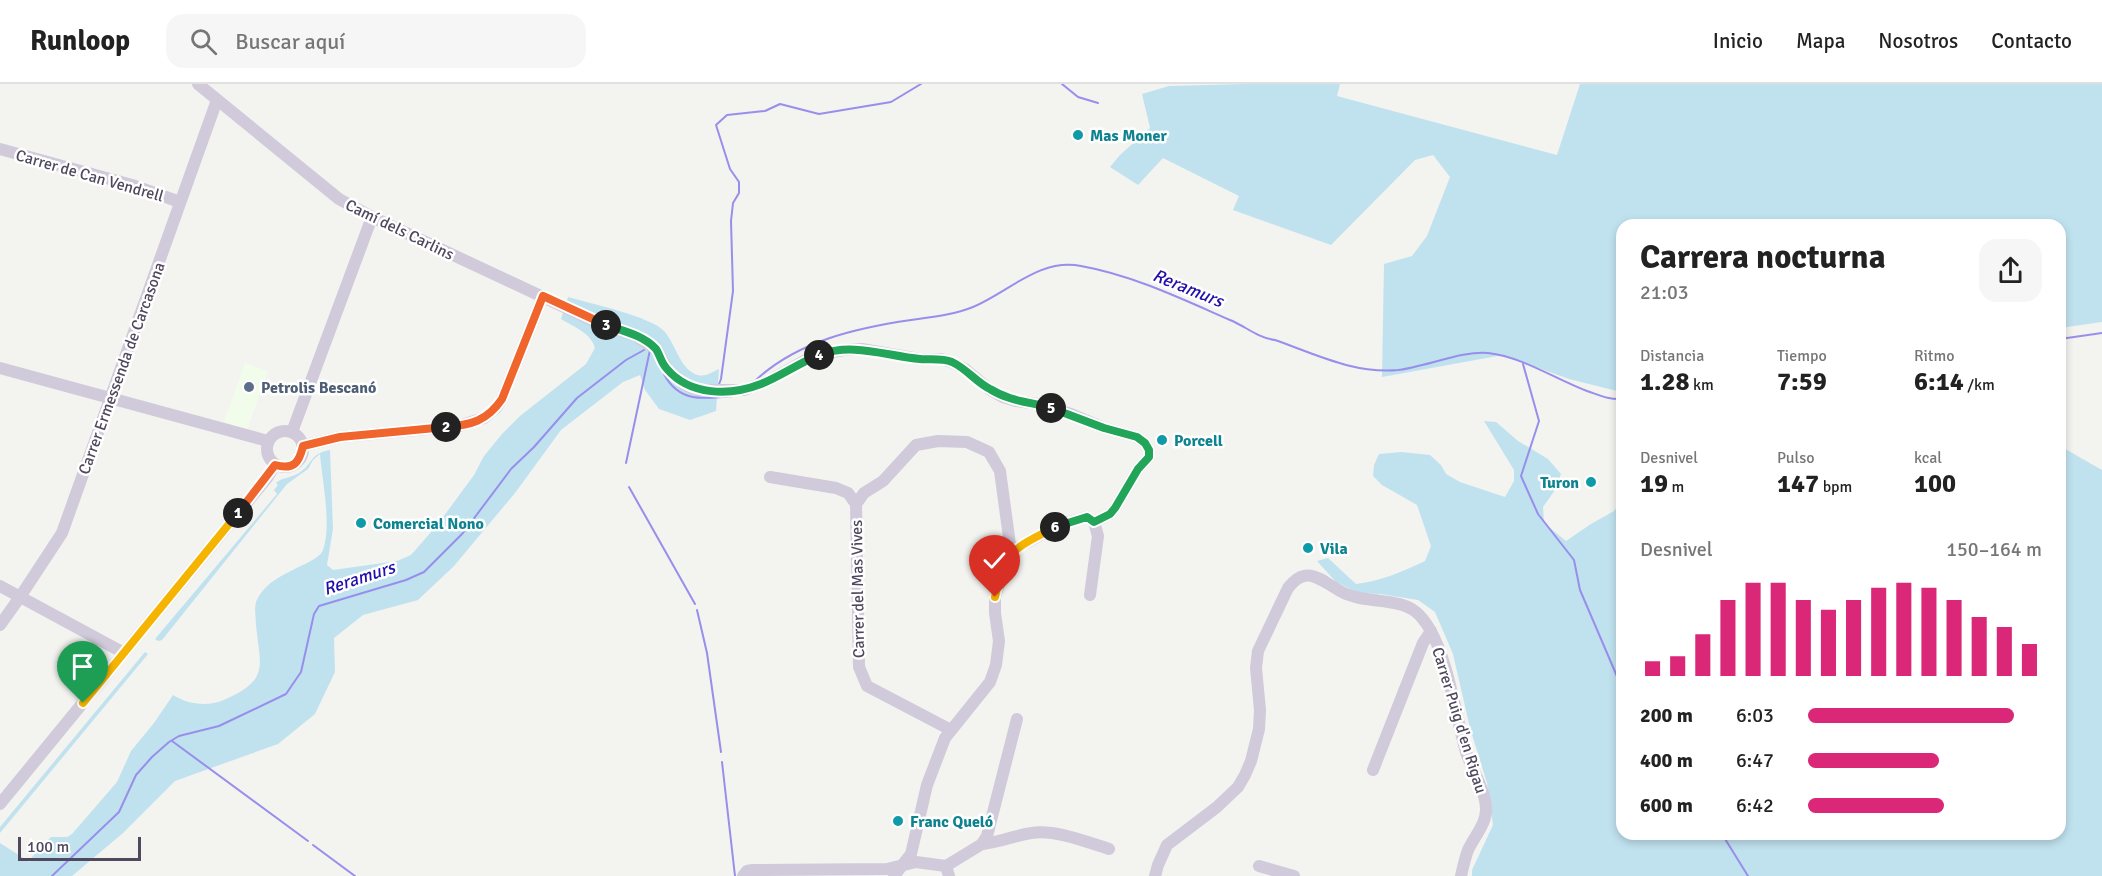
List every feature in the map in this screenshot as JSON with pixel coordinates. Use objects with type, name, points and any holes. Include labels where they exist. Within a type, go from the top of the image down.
[{"type":"street","name":"Camí dels Carlins","points":[[198,84],[339,199],[372,217],[594,321],[634,335],[657,350],[666,369],[686,385],[697,390],[744,390],[761,384],[806,360],[835,351],[862,350],[951,362],[965,369],[989,389],[1004,397],[1045,406],[1104,428],[1137,437],[1145,443],[1149,450],[1149,457],[1138,469],[1110,514],[1094,522]]},
{"type":"street","name":"Carrer Ermessenda de Carcasona","points":[[0,625],[62,533],[217,100]]},
{"type":"street","name":"Carrer de Can Vendrell","points":[[0,149],[132,185],[180,202]]},
{"type":"street","points":[[292,432],[372,217]]},
{"type":"street","points":[[303,446],[340,437],[459,426],[484,418],[496,408],[502,399],[543,296]]},
{"type":"street","points":[[0,368],[268,441]]},
{"type":"street","points":[[286,430],[292,432],[300,438],[303,446],[300,460],[291,466],[275,465],[268,456],[266,449],[268,441],[276,432],[286,430]]},
{"type":"street","name":"Carrer del Mas Vives","points":[[856,504],[864,493],[883,481],[916,445],[938,441],[967,442],[989,452],[1000,471],[1011,552]]},
{"type":"street","points":[[0,804],[267,478],[275,465]]},
{"type":"street","name":"Carrer del Mas Vives","points":[[770,477],[836,488],[848,493],[856,504],[859,667],[867,686],[951,730]]},
{"type":"street","points":[[894,876],[912,854],[927,785],[945,738],[990,682],[996,666],[999,641],[994,613],[995,597],[999,580],[1011,552],[1059,525],[1087,517],[1094,522],[1098,536],[1090,595]]},
{"type":"street","name":"Carrer Puig d'en Rigau","points":[[1155,876],[1167,845],[1217,807],[1238,787],[1245,775],[1259,729],[1260,710],[1256,668],[1258,651],[1283,598],[1294,580],[1302,576],[1316,576],[1351,596],[1410,607],[1426,622],[1439,648],[1466,752],[1483,794],[1486,808],[1485,817],[1468,849],[1461,876]]},
{"type":"street","points":[[0,586],[124,653]]},
{"type":"street","name":"Carrer Puig d'en Rigau","points":[[1373,770],[1423,643],[1431,632]]},
{"type":"street","points":[[743,876],[747,871],[753,870],[887,869],[916,862],[947,871],[982,844],[987,836],[1017,719]]},
{"type":"street","points":[[982,844],[991,844],[1034,832],[1070,837],[1109,849]]},
{"type":"street","points":[[1259,866],[1294,876]]},
{"type":"shaded area","points":[[1340,84],[1337,96],[1557,155],[1580,84],[2102,84],[2102,322],[2066,327],[2066,219],[1616,219],[1616,391],[1569,379],[1503,355],[1382,377],[1384,264],[1412,256],[1427,236],[1450,177],[1433,155],[1415,160],[1331,245],[1233,210],[1239,196],[1163,158],[1138,185],[1110,167],[1150,128],[1142,94],[1169,86]]},
{"type":"shaded area","points":[[568,297],[634,316],[657,326],[668,336],[684,365],[697,375],[709,374],[719,369],[716,411],[690,420],[659,409],[645,390],[640,375],[623,382],[561,430],[515,493],[454,566],[418,600],[363,615],[334,638],[335,672],[315,714],[278,744],[175,781],[123,833],[72,876],[0,876],[0,843],[30,862],[51,837],[67,837],[72,834],[117,782],[131,751],[173,695],[192,703],[219,702],[240,692],[256,678],[260,661],[256,602],[271,583],[319,556],[326,540],[327,515],[320,454],[308,469],[287,484],[162,640],[155,639],[277,494],[274,490],[278,485],[276,483],[299,473],[318,454],[330,450],[333,529],[327,565],[333,570],[397,561],[411,555],[438,524],[474,475],[484,456],[502,434],[520,416],[586,364],[595,348],[586,334],[561,319]]},
{"type":"shaded area","name":"Petrolis Bescanó","points":[[245,363],[268,371],[247,430],[224,422]]},
{"type":"shaded area","points":[[1484,421],[1496,422],[1518,441],[1548,459],[1561,474],[1555,490],[1543,507],[1544,523],[1566,541],[1616,508],[1616,840],[2066,840],[2066,449],[2102,470],[2102,876],[1472,876],[1472,870],[1493,825],[1487,783],[1470,728],[1453,654],[1435,612],[1418,600],[1359,593],[1336,582],[1317,561],[1328,558],[1356,584],[1374,581],[1425,561],[1431,546],[1417,505],[1382,485],[1373,476],[1374,465],[1379,454],[1401,452],[1430,455],[1441,465],[1446,474],[1460,482],[1505,497],[1514,481],[1514,470]]},
{"type":"shaded area","points":[[145,652],[148,654],[0,833],[0,827]]},
{"type":"waterway","points":[[718,387],[733,291],[731,221],[733,203],[739,193],[739,182],[730,169],[716,125],[727,115],[765,111],[780,104],[819,114],[891,102],[921,84]]},
{"type":"waterway","points":[[1062,84],[1078,97],[1098,103]]},
{"type":"waterway","name":"Reramurs","points":[[757,379],[791,355],[829,338],[870,327],[965,310],[1038,272],[1066,265],[1119,275],[1175,296],[1263,337],[1350,366],[1398,370],[1456,356],[1488,353],[1514,359],[1600,396],[1616,399]]},
{"type":"waterway","name":"Reramurs","points":[[2066,338],[2102,333]]},
{"type":"waterway","name":"Reramurs","points":[[52,876],[119,812],[136,775],[169,742],[179,736],[219,726],[286,694],[301,672],[314,614],[319,606],[406,580],[424,572],[463,533],[511,469],[534,447],[577,398],[626,360],[644,350]]},
{"type":"waterway","points":[[626,463],[650,350]]},
{"type":"waterway","points":[[1523,364],[1539,421],[1521,476],[1538,514],[1574,560],[1580,590],[1616,674]]},
{"type":"waterway","name":"Reramurs","points":[[664,374],[677,390],[693,397],[732,396]]},
{"type":"waterway","points":[[629,487],[695,604]]},
{"type":"waterway","points":[[697,610],[707,653],[721,752]]},
{"type":"waterway","points":[[172,741],[308,841]]},
{"type":"waterway","points":[[722,762],[735,876]]},
{"type":"waterway","points":[[1726,840],[1748,876]]},
{"type":"waterway","points":[[313,845],[355,876]]},
{"type":"place","name":"Mas Moner","points":[[1078,135]]},
{"type":"place","name":"Petrolis Bescanó","points":[[249,387]]},
{"type":"place","name":"Porcell","points":[[1162,440]]},
{"type":"place","name":"Turon","points":[[1591,482]]},
{"type":"place","name":"Comercial Nono","points":[[361,523]]},
{"type":"place","name":"Vila","points":[[1308,548]]},
{"type":"place","name":"Franc Queló","points":[[898,821]]},
{"type":"route","points":[[83,703],[267,478],[275,465],[291,466],[300,460],[303,446],[340,437],[459,426],[484,418],[496,408],[502,399],[543,296],[594,321],[647,342],[657,350],[666,369],[686,385],[697,390],[744,390],[770,380],[806,360],[844,350],[897,354],[919,359],[941,359],[965,369],[989,389],[1004,397],[1071,414],[1104,428],[1126,432],[1145,443],[1149,450],[1149,457],[1138,469],[1110,514],[1094,522],[1087,517],[1059,525],[1011,552],[999,580],[995,597]]}]
